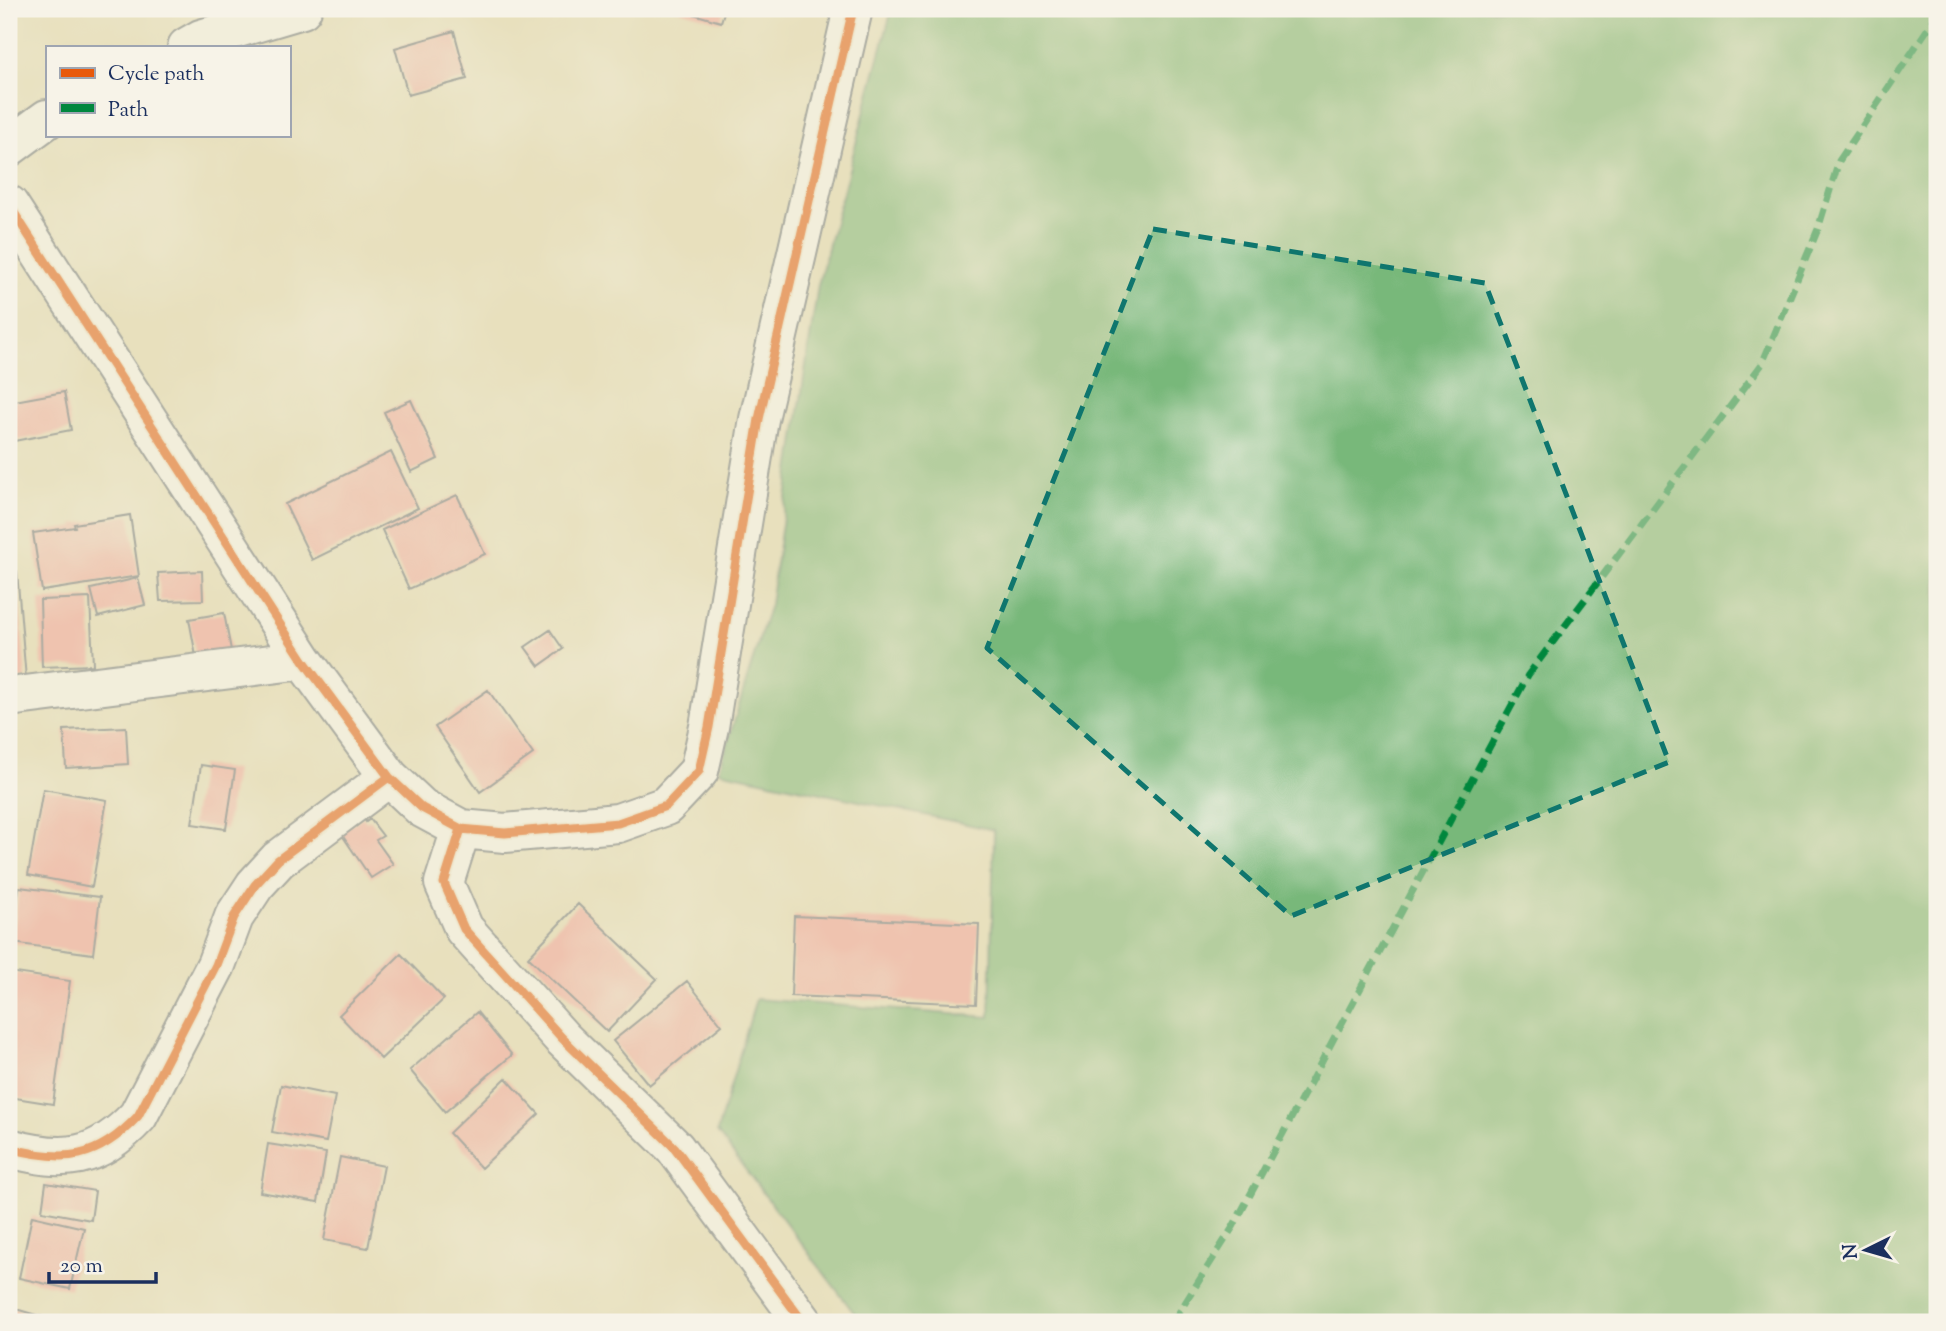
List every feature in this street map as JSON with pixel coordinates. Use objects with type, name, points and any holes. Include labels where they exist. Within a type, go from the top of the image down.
[{"type":"street","points":[[189,46],[201,39],[302,9]]},
{"type":"street","points":[[9,205],[303,660],[389,777],[422,808],[461,829],[505,833],[618,823],[666,806],[699,771],[709,727],[759,419],[853,9]]},
{"type":"street","points":[[9,147],[46,120]]},
{"type":"street","points":[[9,697],[303,660]]},
{"type":"street","points":[[9,1148],[40,1156],[69,1157],[93,1150],[120,1136],[138,1116],[216,965],[233,917],[255,885],[278,860],[389,777]]},
{"type":"street","points":[[461,829],[444,883],[464,929],[562,1038],[675,1148],[803,1322]]},
{"type":"highlighted area","points":[[1153,229],[1485,283],[1669,762],[1291,916],[987,648]]},
{"type":"green space","points":[[892,9],[1937,9],[1937,1322],[861,1322],[717,1132],[756,999],[990,1017],[994,830],[719,771],[770,604],[818,285]]},
{"type":"building","points":[[676,9],[725,9],[721,22]]},
{"type":"building","points":[[454,31],[467,79],[408,95],[395,48]]},
{"type":"building","points":[[64,392],[71,430],[9,442],[9,402]]},
{"type":"building","points":[[411,400],[438,459],[411,472],[384,412]]},
{"type":"building","points":[[391,452],[418,508],[312,560],[285,504]]},
{"type":"building","points":[[457,495],[485,554],[409,589],[382,530]]},
{"type":"building","points":[[130,515],[139,576],[42,591],[33,533]]},
{"type":"building","points":[[17,571],[26,679],[9,680],[9,572]]},
{"type":"building","points":[[202,571],[203,600],[160,601],[158,573]]},
{"type":"building","points":[[138,578],[145,605],[98,617],[91,589]]},
{"type":"building","points":[[90,598],[93,665],[42,667],[40,600]]},
{"type":"building","points":[[224,613],[233,661],[198,667],[189,619]]},
{"type":"building","points":[[550,630],[563,649],[539,666],[525,647]]},
{"type":"building","points":[[488,690],[533,754],[480,792],[435,727]]},
{"type":"building","points":[[126,727],[128,764],[66,768],[64,730]]},
{"type":"building","points":[[201,765],[235,770],[226,829],[192,824]]},
{"type":"building","points":[[43,789],[107,800],[92,887],[28,875]]},
{"type":"building","points":[[363,817],[366,822],[370,819],[383,836],[376,840],[393,864],[371,878],[340,832]]},
{"type":"building","points":[[19,887],[100,897],[93,954],[12,943]]},
{"type":"building","points":[[578,904],[657,979],[607,1032],[528,957]]},
{"type":"building","points":[[794,916],[979,924],[976,1004],[791,996]]},
{"type":"building","points":[[401,954],[444,999],[381,1059],[339,1015]]},
{"type":"building","points":[[9,972],[70,981],[53,1104],[9,1097]]},
{"type":"building","points":[[687,981],[722,1025],[649,1085],[613,1041]]},
{"type":"building","points":[[477,1012],[512,1055],[445,1112],[410,1070]]},
{"type":"building","points":[[506,1078],[539,1114],[481,1168],[449,1133]]},
{"type":"building","points":[[281,1085],[335,1096],[326,1142],[272,1132]]},
{"type":"building","points":[[268,1144],[326,1153],[318,1202],[260,1192]]},
{"type":"building","points":[[340,1157],[384,1166],[368,1248],[324,1240]]},
{"type":"building","points":[[46,1183],[95,1191],[91,1220],[42,1211]]},
{"type":"building","points":[[32,1216],[84,1228],[70,1289],[19,1278]]},
{"type":"building","points":[[9,1307],[60,1322],[9,1322]]},
{"type":"marked path","points":[[1173,1322],[1233,1227],[1528,675],[1762,364],[1818,229],[1839,161],[1937,15]]},
{"type":"cycle path","points":[[9,205],[303,660],[389,777],[422,808],[461,829],[505,833],[618,823],[666,806],[699,771],[709,727],[759,419],[853,9]]},
{"type":"cycle path","points":[[9,1148],[47,1156],[79,1154],[108,1142],[123,1131],[138,1116],[216,965],[234,917],[255,885],[278,860],[389,777]]},
{"type":"cycle path","points":[[461,829],[444,883],[464,929],[562,1038],[675,1148],[803,1322]]}]
